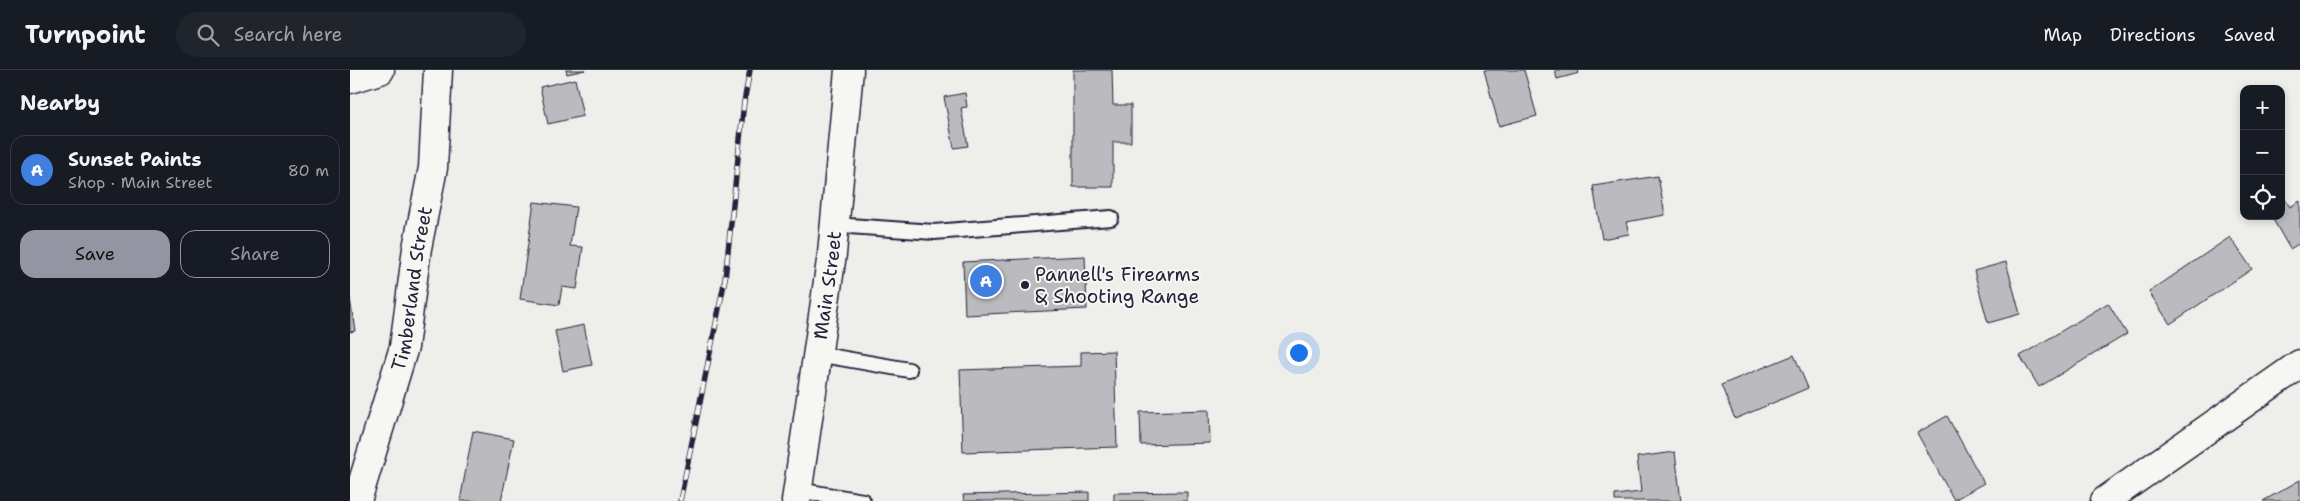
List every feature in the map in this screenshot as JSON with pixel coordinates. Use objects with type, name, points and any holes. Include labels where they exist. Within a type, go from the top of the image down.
[{"type":"street","points":[[350,79],[380,70]]},
{"type":"street","name":"Main Street","points":[[797,496],[835,225],[848,70]]},
{"type":"street","name":"Timberland Street","points":[[357,501],[404,346],[417,248],[433,168],[433,71]]},
{"type":"street","points":[[2105,501],[2300,364]]},
{"type":"lane","points":[[835,225],[934,232],[1110,218]]},
{"type":"lane","points":[[818,354],[910,370]]},
{"type":"lane","points":[[797,496],[863,501]]},
{"type":"building","points":[[566,70],[585,70],[567,74]]},
{"type":"building","points":[[1073,70],[1112,70],[1113,105],[1131,105],[1131,142],[1113,142],[1113,187],[1073,187]]},
{"type":"building","points":[[1484,70],[1524,70],[1537,116],[1499,126]]},
{"type":"building","points":[[1555,70],[1578,70],[1579,73],[1557,79]]},
{"type":"building","points":[[575,79],[583,116],[548,124],[540,87]]},
{"type":"building","points":[[965,93],[967,107],[961,108],[968,146],[954,148],[944,97]]},
{"type":"building","points":[[1658,176],[1665,215],[1626,222],[1629,234],[1602,239],[1593,186]]},
{"type":"building","points":[[2285,200],[2290,207],[2300,201],[2300,243],[2290,249],[2273,220],[2285,220]]},
{"type":"building","points":[[534,202],[576,207],[570,246],[583,247],[577,289],[562,287],[559,305],[520,299]]},
{"type":"building","points":[[2230,237],[2252,269],[2170,324],[2149,292]]},
{"type":"building","name":"Pannell's Firearms & Shooting Range","points":[[1085,256],[1087,309],[965,315],[963,262]]},
{"type":"building","points":[[2006,262],[2020,314],[1988,323],[1974,271]]},
{"type":"building","points":[[350,298],[355,331],[350,332]]},
{"type":"building","points":[[2108,303],[2127,334],[2039,387],[2020,356]]},
{"type":"building","points":[[584,325],[592,365],[563,371],[555,331]]},
{"type":"building","points":[[1114,351],[1117,447],[963,452],[960,370],[1081,366],[1081,352]]},
{"type":"building","points":[[1794,355],[1808,388],[1735,419],[1721,385]]},
{"type":"building","points":[[1209,410],[1210,443],[1141,445],[1140,412]]},
{"type":"building","points":[[1947,416],[1984,483],[1954,500],[1917,433]]},
{"type":"building","points":[[473,431],[514,439],[501,501],[460,501]]},
{"type":"building","points":[[1675,452],[1681,501],[1615,501],[1615,495],[1641,492],[1637,457]]},
{"type":"building","points":[[2300,480],[2300,501],[2263,501]]},
{"type":"building","points":[[1089,492],[1089,501],[964,501],[963,495]]},
{"type":"building","points":[[1187,492],[1187,501],[1114,501],[1114,493]]},
{"type":"railway","points":[[680,501],[725,279],[744,102],[750,70]]},
{"type":"place","name":"Sunset Paints","points":[[986,281]]},
{"type":"place","name":"Pannell's Firearms & Shooting Range","points":[[1025,285]]}]
